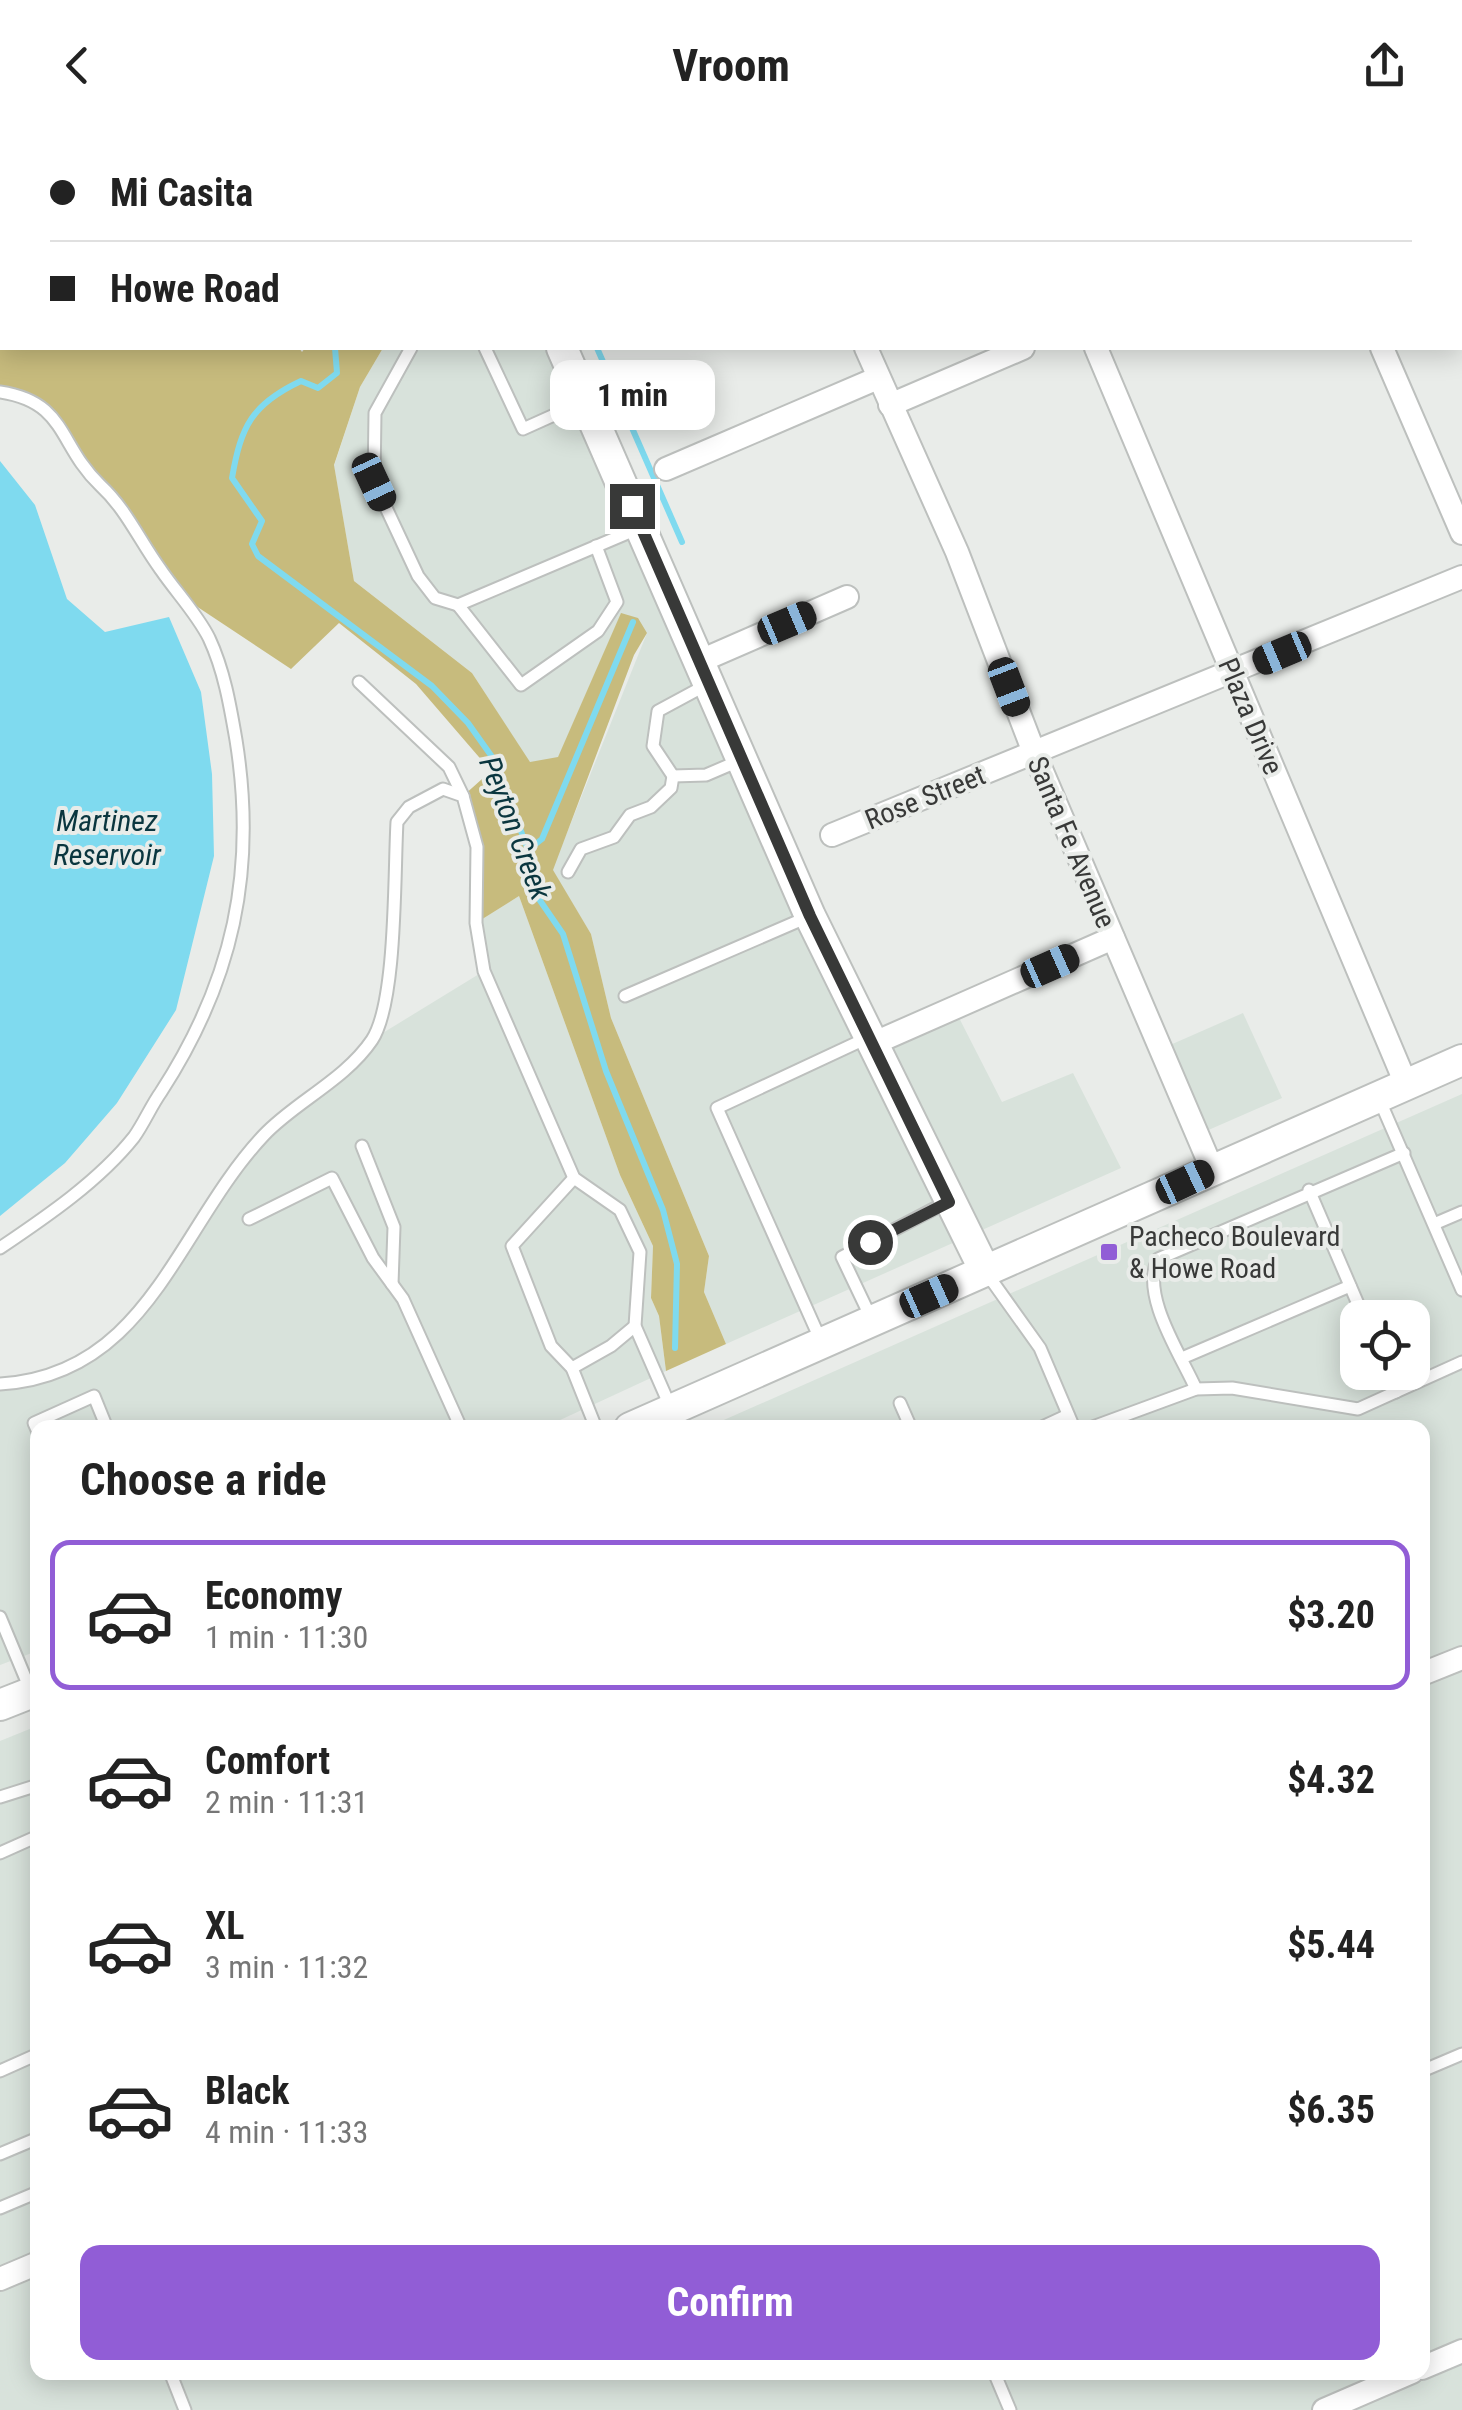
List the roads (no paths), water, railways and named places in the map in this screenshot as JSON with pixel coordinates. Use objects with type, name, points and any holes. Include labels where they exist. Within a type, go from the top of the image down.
[{"type":"street","points":[[563,350],[810,916],[868,1041],[985,1270]]},
{"type":"street","name":"Santa Fe Avenue","points":[[867,350],[957,552],[1035,754],[1212,1169]]},
{"type":"street","points":[[890,404],[1018,350]]},
{"type":"street","name":"Plaza Drive","points":[[1097,350],[1233,674],[1392,1091]]},
{"type":"street","points":[[1383,350],[1462,533]]},
{"type":"street","points":[[666,468],[878,378]]},
{"type":"street","name":"Rose Street","points":[[832,835],[1462,578]]},
{"type":"street","points":[[703,673],[847,597]]},
{"type":"street","points":[[868,1041],[1113,938]]},
{"type":"street","points":[[648,1420],[1462,1060]]},
{"type":"street","points":[[1430,1671],[1462,1658]]},
{"type":"street","points":[[0,1705],[30,1698]]},
{"type":"street","points":[[0,2279],[30,2266]]},
{"type":"street","points":[[1430,2365],[1462,2351]]},
{"type":"street","points":[[1324,2410],[1393,2380]]},
{"type":"lane","points":[[410,350],[375,413],[374,482],[418,576],[435,598],[458,605],[522,684],[598,631],[616,602],[596,546]]},
{"type":"lane","points":[[487,350],[523,429],[586,401]]},
{"type":"lane","points":[[0,392],[34,398],[58,424],[89,475],[124,508],[158,567],[208,635],[230,707],[245,810],[233,938],[222,976],[189,1050],[133,1137],[48,1216],[0,1248]]},
{"type":"lane","points":[[458,605],[641,527]]},
{"type":"lane","points":[[568,872],[581,849],[614,837],[630,815],[651,807],[671,788],[673,776],[653,746],[658,711],[703,673]]},
{"type":"lane","points":[[359,682],[449,767],[463,796],[477,847],[476,923],[484,971],[574,1178],[620,1210],[640,1252],[635,1326],[672,1409]]},
{"type":"lane","points":[[673,776],[706,775],[741,760]]},
{"type":"lane","points":[[0,1384],[29,1382],[71,1367],[119,1334],[144,1311],[203,1218],[265,1134],[304,1106],[373,1039],[386,1000],[398,822],[408,807],[443,789],[463,796]]},
{"type":"lane","points":[[625,996],[810,916]]},
{"type":"lane","points":[[822,1344],[717,1108],[868,1041]]},
{"type":"lane","points":[[1392,1091],[1404,1153],[1462,1290]]},
{"type":"lane","points":[[362,1146],[394,1228],[392,1284]]},
{"type":"lane","points":[[1196,1389],[1154,1292],[1153,1270],[1158,1259],[1309,1190],[1404,1153]]},
{"type":"lane","points":[[249,1219],[332,1178],[392,1284],[457,1420]]},
{"type":"lane","points":[[574,1178],[512,1246],[551,1346],[572,1368],[593,1420]]},
{"type":"lane","points":[[1309,1190],[1356,1300]]},
{"type":"lane","points":[[873,1321],[842,1257],[949,1202]]},
{"type":"lane","points":[[1434,1224],[1462,1212]]},
{"type":"lane","points":[[985,1270],[1040,1348],[1071,1420]]},
{"type":"lane","points":[[1182,1358],[1350,1286]]},
{"type":"lane","points":[[572,1368],[611,1346],[635,1326]]},
{"type":"lane","points":[[1112,1420],[1196,1389],[1232,1388],[1346,1409],[1371,1405],[1462,1362]]},
{"type":"lane","points":[[41,1420],[94,1396],[104,1420]]},
{"type":"lane","points":[[900,1403],[907,1420]]},
{"type":"lane","points":[[0,1617],[30,1686]]},
{"type":"lane","points":[[0,1798],[30,1788]]},
{"type":"lane","points":[[0,1853],[30,1840]]},
{"type":"lane","points":[[1430,2068],[1462,2054]]},
{"type":"lane","points":[[0,2071],[30,2058]]},
{"type":"lane","points":[[0,2154],[30,2141]]},
{"type":"lane","points":[[0,2208],[30,2195]]},
{"type":"lane","points":[[173,2380],[185,2410]]},
{"type":"lane","points":[[997,2380],[1010,2410]]},
{"type":"water","name":"Martinez Reservoir","points":[[0,461],[35,505],[67,599],[105,632],[169,617],[201,692],[212,774],[214,856],[176,1010],[117,1103],[65,1163],[0,1216]]},
{"type":"waterway","name":"Peyton Creek","points":[[335,350],[337,373],[318,388],[301,381],[284,390],[260,408],[245,431],[232,478],[262,521],[252,544],[258,556],[432,686],[468,723],[495,761],[528,850],[530,886],[563,934],[606,1071],[663,1210],[677,1264],[675,1348]]},
{"type":"waterway","points":[[598,350],[682,542]]},
{"type":"waterway","points":[[528,850],[542,839],[633,622]]},
{"type":"place","name":"Pacheco Boulevard & Howe Road","points":[[1109,1252]]}]
